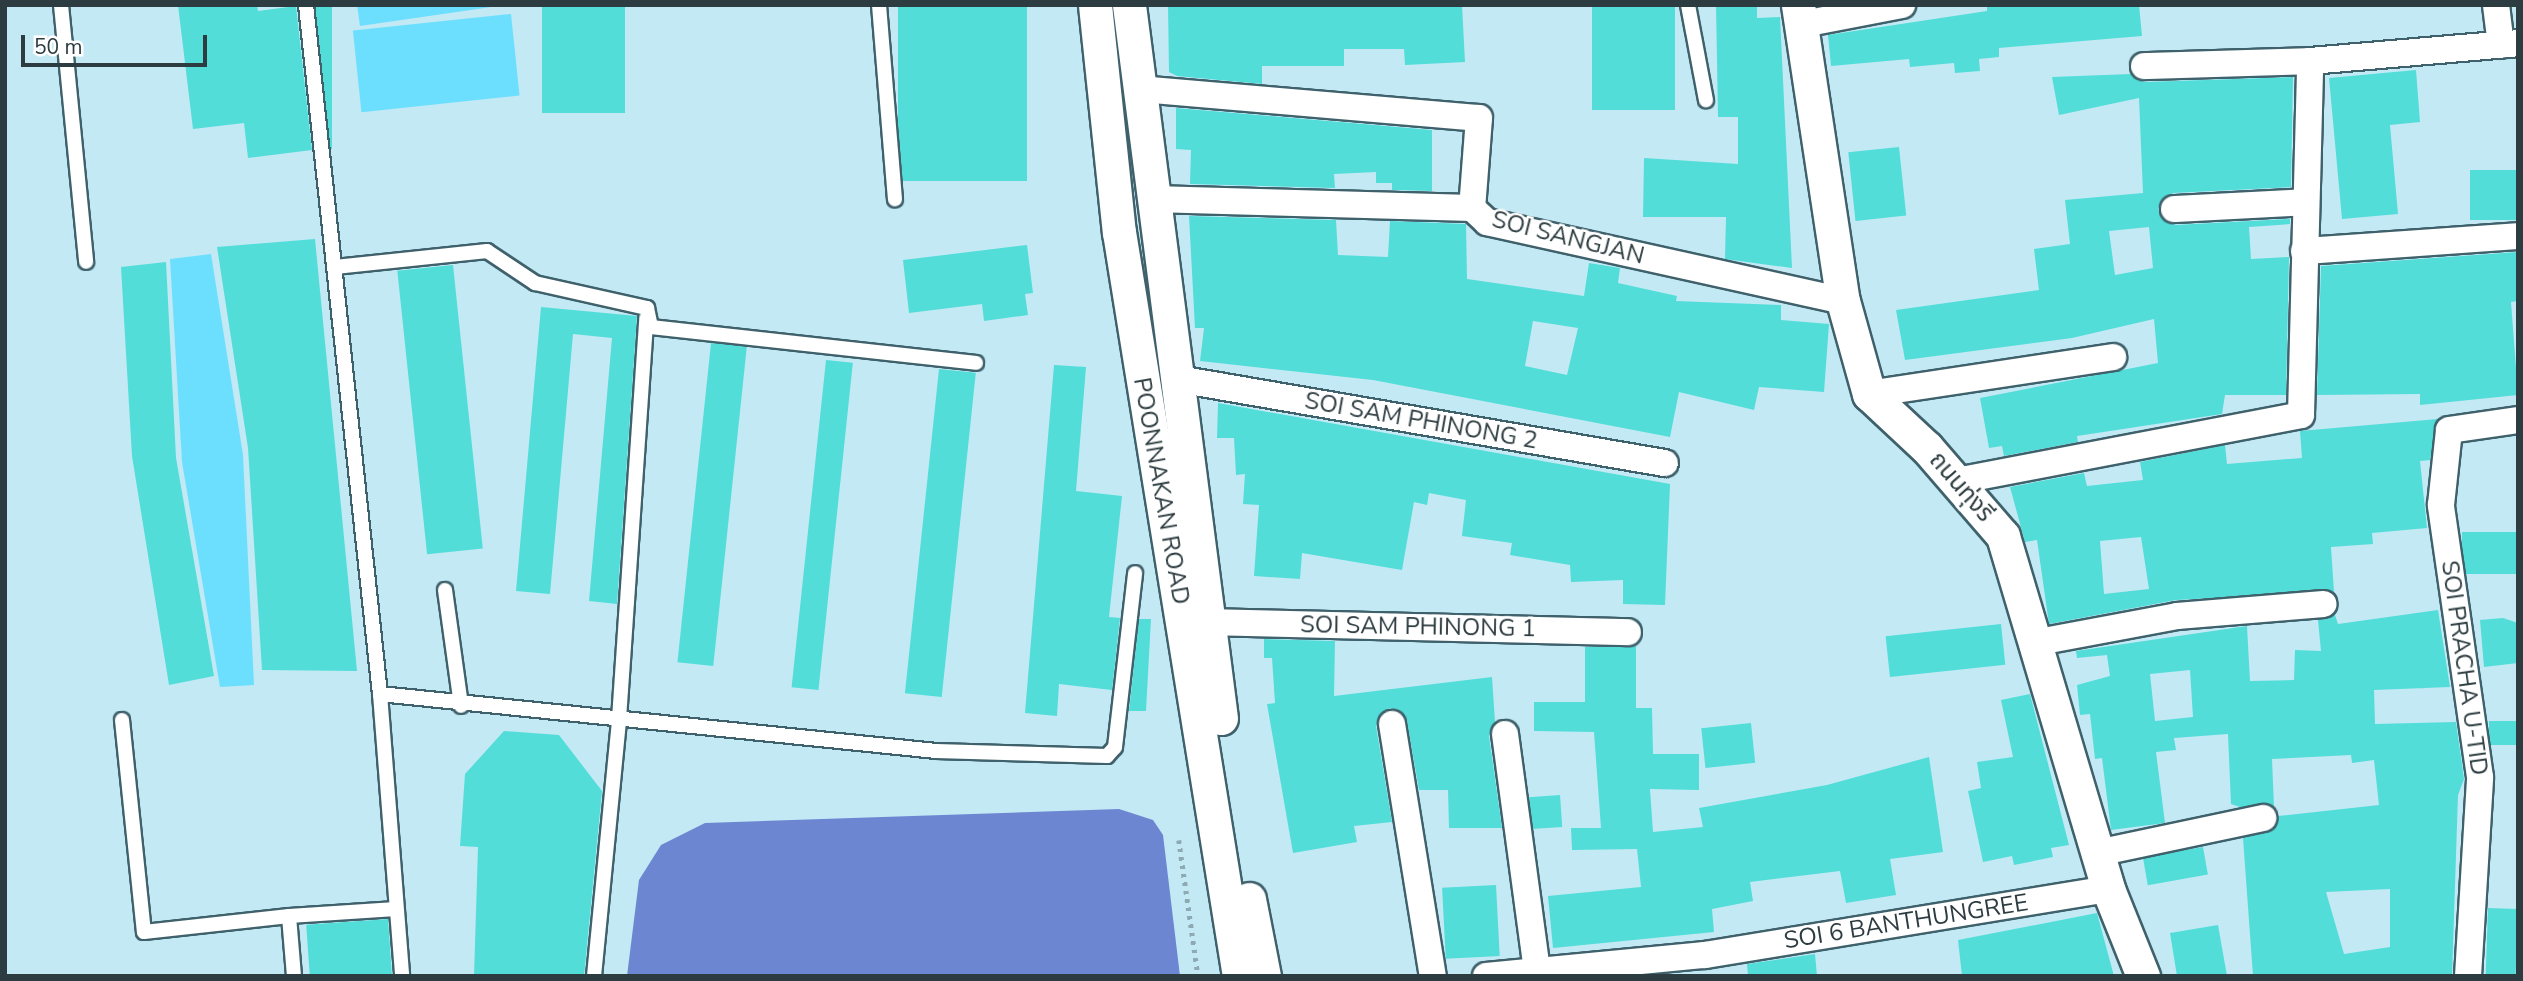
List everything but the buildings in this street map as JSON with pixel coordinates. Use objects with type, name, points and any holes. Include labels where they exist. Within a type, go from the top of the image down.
[{"type":"street","name":"POONNAKAN ROAD","points":[[1095,5],[1119,232],[1239,976]]},
{"type":"street","name":"POONNAKAN ROAD","points":[[1129,5],[1234,822],[1264,976]]},
{"type":"street","points":[[1800,15],[1902,5]]},
{"type":"street","points":[[2144,66],[2310,61],[2509,44],[2496,5]]},
{"type":"street","name":"ถนนทุ่งรี","points":[[1800,15],[1843,301],[1869,394],[1956,481],[2003,536],[2108,889],[2143,976]]},
{"type":"street","points":[[1956,481],[2301,415],[2310,61]]},
{"type":"street","name":"SOI SANGJAN","points":[[1140,89],[1479,118],[1472,208],[1487,222],[1843,301]]},
{"type":"street","points":[[1153,198],[1472,208]]},
{"type":"street","points":[[2174,209],[2306,202]]},
{"type":"street","points":[[2304,251],[2518,236]]},
{"type":"street","points":[[1869,394],[2113,357]]},
{"type":"street","name":"SOI SAM PHINONG 2","points":[[1178,379],[1665,463]]},
{"type":"street","name":"SOI PRACHA U-TID","points":[[2468,976],[2480,777],[2441,505],[2449,430],[2518,420]]},
{"type":"street","points":[[2033,643],[2177,616],[2324,604]]},
{"type":"street","name":"SOI SAM PHINONG 1","points":[[1209,622],[1628,632]]},
{"type":"street","points":[[1392,724],[1433,976]]},
{"type":"street","points":[[1505,734],[1537,972]]},
{"type":"street","points":[[2097,853],[2263,818]]},
{"type":"street","name":"SOI 6 BANTHUNGREE","points":[[1486,976],[1705,955],[2108,889]]},
{"type":"lane","points":[[61,5],[86,262]]},
{"type":"lane","points":[[306,5],[380,694],[402,976]]},
{"type":"lane","points":[[879,5],[895,199]]},
{"type":"lane","points":[[1688,5],[1706,100]]},
{"type":"lane","points":[[335,267],[487,251],[535,283],[647,308]]},
{"type":"lane","points":[[647,308],[651,327],[976,363]]},
{"type":"lane","points":[[594,976],[619,719],[647,308]]},
{"type":"lane","points":[[380,694],[461,706],[936,751],[1107,756],[1115,747],[1135,573]]},
{"type":"lane","points":[[446,590],[461,706]]},
{"type":"lane","points":[[122,720],[144,932],[289,916],[396,909]]},
{"type":"lane","points":[[289,916],[294,976]]},
{"type":"path","points":[[1179,840],[1198,976]]},
{"type":"shaded area","points":[[357,5],[505,5],[360,26]]},
{"type":"shaded area","points":[[511,14],[520,96],[361,112],[353,31]]},
{"type":"shaded area","points":[[211,254],[243,455],[254,685],[220,687],[182,462],[170,259]]},
{"type":"shaded area","points":[[1119,809],[1153,820],[1163,835],[1180,976],[627,976],[639,880],[661,845],[705,823]]}]
